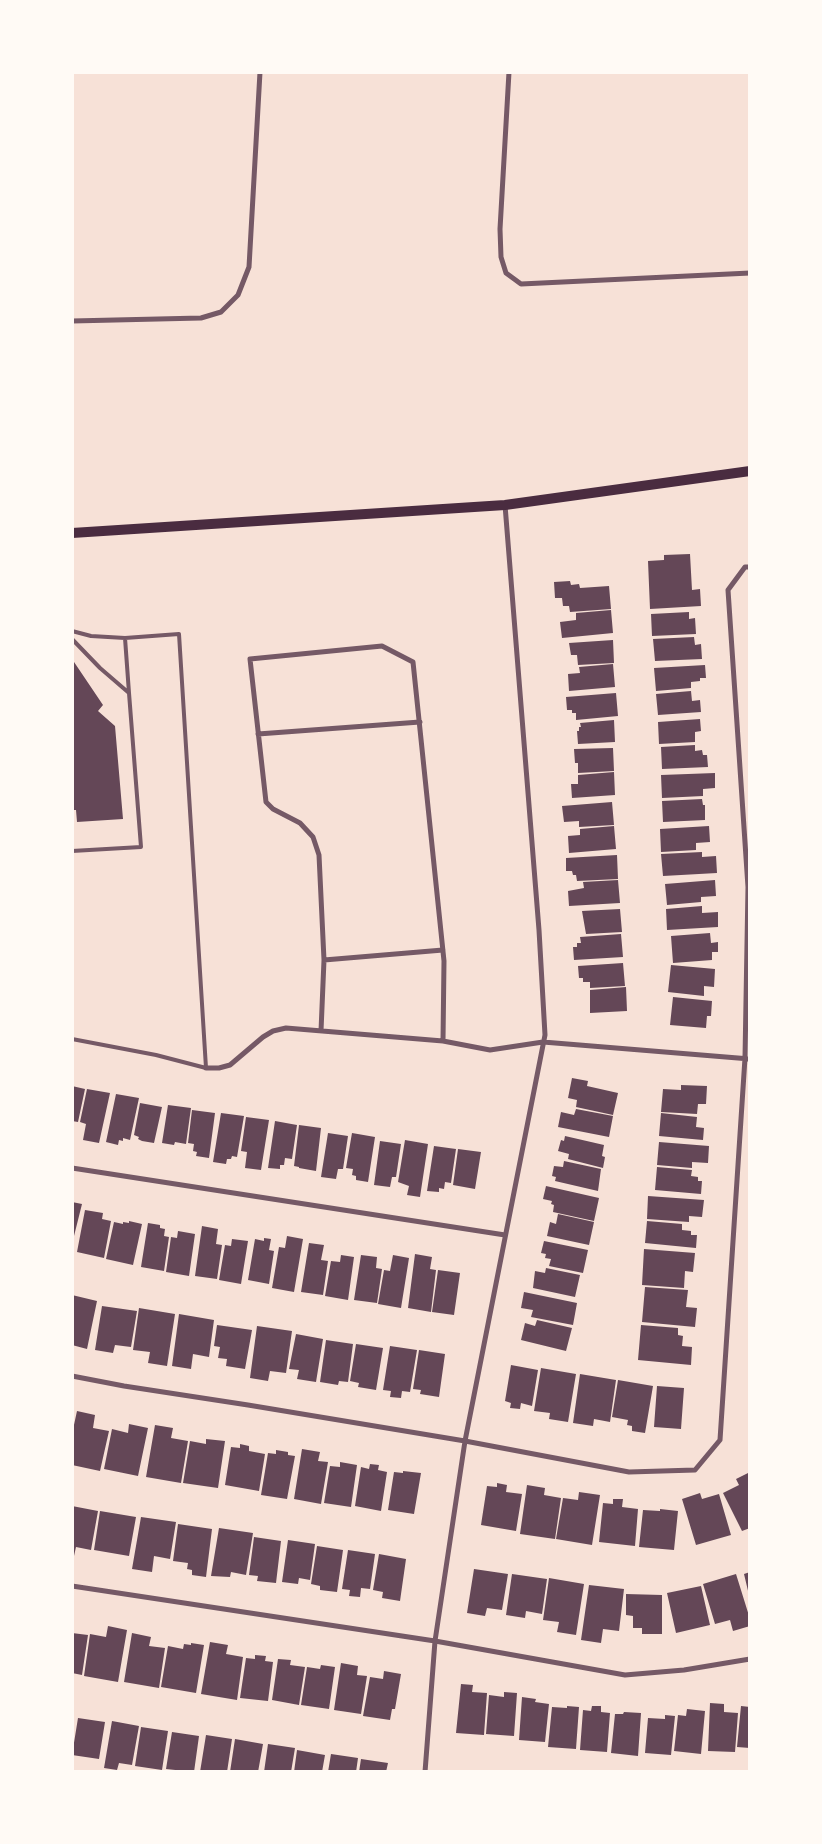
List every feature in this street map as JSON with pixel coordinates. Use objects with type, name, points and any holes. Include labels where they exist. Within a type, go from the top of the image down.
[{"type":"main road","points":[[72,533],[505,505],[750,471]]},
{"type":"street","points":[[72,321],[201,318],[221,312],[238,295],[249,267],[260,72]]},
{"type":"street","points":[[509,72],[500,229],[501,257],[506,273],[522,284],[750,272]]},
{"type":"street","points":[[425,1772],[436,1641],[466,1441],[504,1235],[544,1035],[539,930],[505,505]]},
{"type":"street","points":[[72,1376],[466,1441],[629,1472],[695,1470],[720,1440],[747,1058],[748,887],[728,590],[745,567],[750,566]]},
{"type":"street","points":[[321,1031],[324,960],[319,855],[313,837],[300,824],[284,813],[274,810],[266,802],[250,659],[382,646],[413,662],[443,950],[443,1041]]},
{"type":"street","points":[[258,734],[420,722]]},
{"type":"street","points":[[324,960],[443,950]]},
{"type":"street","points":[[206,1068],[219,1068],[230,1065],[263,1036],[286,1028],[443,1041],[490,1050],[543,1042],[747,1058]]},
{"type":"street","points":[[72,1168],[504,1235]]},
{"type":"street","points":[[72,1586],[436,1641],[625,1675],[684,1670],[750,1659]]},
{"type":"lane","points":[[72,631],[91,636],[126,638],[179,634],[206,1068],[156,1055],[72,1039]]},
{"type":"lane","points":[[72,851],[141,846],[126,638]]},
{"type":"lane","points":[[72,640],[129,693]]},
{"type":"building","points":[[690,554],[692,590],[700,589],[701,606],[650,609],[648,561],[664,560],[664,555]]},
{"type":"building","points":[[570,581],[571,585],[579,584],[580,588],[609,586],[611,609],[570,612],[569,606],[563,606],[562,598],[555,598],[554,582]]},
{"type":"building","points":[[611,610],[613,633],[562,638],[560,622],[576,620],[576,613]]},
{"type":"building","points":[[689,612],[689,619],[695,618],[696,634],[652,636],[651,614]]},
{"type":"building","points":[[694,637],[695,645],[701,644],[702,659],[655,661],[653,639]]},
{"type":"building","points":[[613,640],[614,663],[578,665],[577,655],[571,655],[569,643]]},
{"type":"building","points":[[72,659],[103,705],[98,711],[115,726],[123,819],[77,822],[76,810],[72,810]]},
{"type":"building","points":[[613,664],[615,687],[569,691],[568,674],[580,673],[579,667]]},
{"type":"building","points":[[705,665],[706,678],[700,678],[700,681],[691,682],[691,688],[656,691],[654,668]]},
{"type":"building","points":[[691,691],[692,701],[700,700],[701,712],[658,715],[656,694]]},
{"type":"building","points":[[616,693],[618,716],[576,720],[576,713],[572,713],[572,710],[567,710],[566,697]]},
{"type":"building","points":[[700,719],[701,731],[695,732],[695,742],[659,744],[658,722]]},
{"type":"building","points":[[614,720],[615,742],[578,744],[577,731],[581,727],[580,723]]},
{"type":"building","points":[[695,745],[695,751],[702,750],[703,755],[707,755],[708,767],[662,769],[661,747]]},
{"type":"building","points":[[613,748],[614,771],[578,773],[578,763],[575,763],[574,749]]},
{"type":"building","points":[[614,772],[615,795],[572,798],[571,784],[578,784],[578,775]]},
{"type":"building","points":[[715,773],[715,788],[703,789],[703,796],[662,798],[661,775]]},
{"type":"building","points":[[702,799],[703,805],[705,805],[705,820],[663,822],[662,801]]},
{"type":"building","points":[[612,802],[614,825],[579,827],[579,821],[564,822],[562,806]]},
{"type":"building","points":[[614,826],[616,849],[569,853],[568,836],[580,835],[580,829]]},
{"type":"building","points":[[709,826],[710,842],[696,843],[696,850],[661,852],[660,829]]},
{"type":"building","points":[[702,852],[702,857],[716,856],[717,873],[663,876],[661,854]]},
{"type":"building","points":[[617,855],[618,879],[577,881],[576,875],[573,875],[572,871],[566,871],[566,858]]},
{"type":"building","points":[[618,880],[620,903],[569,906],[568,891],[584,888],[583,882]]},
{"type":"building","points":[[715,880],[716,896],[701,897],[701,902],[667,905],[665,884]]},
{"type":"building","points":[[702,906],[702,913],[718,912],[718,927],[667,930],[666,909]]},
{"type":"building","points":[[620,909],[622,932],[586,934],[582,911]]},
{"type":"building","points":[[710,933],[711,943],[718,942],[718,952],[712,952],[712,960],[673,963],[671,936]]},
{"type":"building","points":[[621,934],[623,957],[574,960],[573,947],[577,947],[577,943],[581,943],[580,937]]},
{"type":"building","points":[[623,963],[625,986],[590,988],[590,982],[583,982],[583,978],[579,978],[578,966]]},
{"type":"building","points":[[671,965],[715,969],[714,987],[704,986],[704,996],[668,992]]},
{"type":"building","points":[[626,987],[627,1011],[590,1013],[590,990]]},
{"type":"building","points":[[673,997],[712,1001],[711,1016],[707,1016],[706,1028],[670,1025]]},
{"type":"building","points":[[572,1078],[588,1081],[587,1086],[618,1093],[613,1115],[576,1107],[577,1100],[568,1098]]},
{"type":"building","points":[[681,1085],[707,1086],[706,1104],[698,1104],[697,1114],[661,1112],[663,1089],[681,1090]]},
{"type":"building","points":[[72,1086],[85,1089],[78,1122],[72,1121]]},
{"type":"building","points":[[87,1089],[110,1093],[99,1143],[83,1140],[86,1124],[80,1122]]},
{"type":"building","points":[[116,1094],[139,1098],[130,1140],[123,1138],[123,1141],[119,1140],[118,1145],[106,1142]]},
{"type":"building","points":[[140,1103],[162,1107],[154,1143],[142,1141],[134,1135]]},
{"type":"building","points":[[168,1105],[191,1108],[186,1144],[175,1142],[174,1145],[162,1143]]},
{"type":"building","points":[[576,1109],[613,1116],[609,1137],[558,1127],[561,1112],[574,1115]]},
{"type":"building","points":[[192,1110],[215,1113],[209,1158],[196,1156],[197,1152],[193,1151],[194,1144],[188,1143]]},
{"type":"building","points":[[221,1113],[244,1116],[237,1157],[232,1156],[231,1159],[227,1159],[226,1164],[213,1162]]},
{"type":"building","points":[[661,1113],[697,1117],[696,1127],[704,1128],[703,1140],[659,1136]]},
{"type":"building","points":[[246,1117],[269,1120],[261,1170],[245,1168],[247,1152],[241,1151]]},
{"type":"building","points":[[275,1121],[297,1125],[292,1159],[285,1158],[284,1165],[280,1165],[280,1169],[268,1168]]},
{"type":"building","points":[[299,1125],[321,1128],[316,1171],[294,1166]]},
{"type":"building","points":[[328,1133],[348,1136],[343,1169],[338,1169],[336,1179],[321,1177]]},
{"type":"building","points":[[352,1133],[375,1137],[368,1182],[356,1180],[356,1176],[352,1175],[353,1169],[346,1168]]},
{"type":"building","points":[[565,1136],[604,1145],[602,1156],[605,1157],[603,1168],[568,1159],[569,1154],[558,1151],[561,1140],[564,1141]]},
{"type":"building","points":[[405,1140],[428,1144],[420,1197],[407,1195],[409,1186],[398,1182]]},
{"type":"building","points":[[380,1141],[401,1144],[396,1177],[392,1177],[390,1187],[374,1185]]},
{"type":"building","points":[[659,1142],[709,1146],[708,1163],[692,1162],[692,1168],[657,1165]]},
{"type":"building","points":[[434,1146],[456,1149],[451,1183],[445,1182],[444,1189],[439,1188],[439,1192],[427,1191]]},
{"type":"building","points":[[458,1149],[481,1152],[475,1189],[453,1185]]},
{"type":"building","points":[[564,1161],[601,1169],[598,1191],[555,1181],[556,1177],[552,1176],[554,1166],[563,1167]]},
{"type":"building","points":[[657,1167],[692,1170],[691,1176],[698,1177],[698,1181],[702,1181],[701,1194],[655,1190]]},
{"type":"building","points":[[546,1186],[599,1198],[594,1221],[553,1212],[554,1205],[551,1204],[552,1201],[543,1199]]},
{"type":"building","points":[[648,1196],[704,1200],[702,1217],[689,1216],[689,1222],[647,1219]]},
{"type":"building","points":[[72,1202],[82,1204],[73,1240],[72,1240]]},
{"type":"building","points":[[85,1210],[103,1213],[102,1219],[111,1221],[104,1258],[77,1252]]},
{"type":"building","points":[[558,1214],[594,1222],[589,1245],[547,1236],[550,1222],[556,1224]]},
{"type":"building","points":[[129,1221],[142,1224],[133,1265],[106,1259],[114,1222],[123,1224],[123,1222],[129,1223]]},
{"type":"building","points":[[647,1221],[682,1224],[682,1230],[691,1231],[691,1235],[697,1235],[696,1248],[645,1243]]},
{"type":"building","points":[[148,1223],[160,1225],[160,1228],[165,1229],[164,1236],[169,1237],[164,1271],[141,1267]]},
{"type":"building","points":[[202,1226],[218,1229],[216,1244],[222,1245],[217,1279],[195,1276]]},
{"type":"building","points":[[178,1231],[195,1234],[189,1276],[166,1272],[171,1237],[177,1238]]},
{"type":"building","points":[[287,1236],[303,1239],[294,1292],[272,1288],[279,1247],[285,1248]]},
{"type":"building","points":[[264,1238],[271,1239],[269,1250],[274,1251],[269,1284],[248,1280],[255,1239],[264,1241]]},
{"type":"building","points":[[232,1239],[248,1241],[241,1284],[219,1280],[225,1245],[231,1246]]},
{"type":"building","points":[[544,1241],[588,1250],[583,1273],[549,1266],[551,1259],[545,1258],[546,1254],[541,1253]]},
{"type":"building","points":[[309,1243],[324,1245],[321,1260],[328,1261],[323,1295],[301,1292]]},
{"type":"building","points":[[644,1249],[695,1253],[693,1272],[685,1271],[684,1288],[642,1285]]},
{"type":"building","points":[[415,1254],[432,1257],[430,1269],[436,1270],[431,1312],[408,1308]]},
{"type":"building","points":[[341,1255],[354,1257],[348,1300],[325,1296],[331,1261],[340,1262]]},
{"type":"building","points":[[361,1255],[377,1257],[376,1268],[382,1269],[377,1303],[354,1300]]},
{"type":"building","points":[[393,1255],[409,1258],[401,1308],[378,1304],[384,1270],[390,1271]]},
{"type":"building","points":[[546,1268],[580,1275],[575,1297],[533,1288],[535,1271],[545,1273]]},
{"type":"building","points":[[438,1270],[460,1273],[454,1315],[432,1312]]},
{"type":"building","points":[[645,1287],[688,1290],[686,1307],[697,1308],[695,1327],[642,1322]]},
{"type":"building","points":[[524,1292],[577,1303],[573,1325],[531,1317],[533,1310],[521,1308]]},
{"type":"building","points":[[72,1295],[97,1301],[87,1349],[72,1345]]},
{"type":"building","points":[[102,1306],[137,1311],[131,1347],[115,1345],[113,1353],[95,1350]]},
{"type":"building","points":[[139,1308],[175,1314],[167,1366],[148,1363],[150,1352],[133,1350]]},
{"type":"building","points":[[179,1314],[214,1320],[209,1357],[193,1354],[191,1369],[172,1366]]},
{"type":"building","points":[[537,1320],[572,1328],[566,1351],[521,1340],[525,1323],[535,1326]]},
{"type":"building","points":[[217,1325],[252,1330],[245,1369],[226,1366],[227,1359],[218,1358],[220,1347],[214,1346]]},
{"type":"building","points":[[641,1325],[678,1328],[678,1335],[683,1336],[682,1346],[692,1347],[691,1365],[638,1360]]},
{"type":"building","points":[[257,1326],[292,1331],[286,1373],[270,1371],[268,1381],[250,1378]]},
{"type":"building","points":[[296,1334],[323,1339],[316,1382],[297,1379],[299,1370],[289,1369]]},
{"type":"building","points":[[326,1340],[353,1344],[348,1382],[339,1381],[338,1385],[320,1382]]},
{"type":"building","points":[[356,1344],[383,1348],[376,1390],[358,1387],[359,1383],[350,1381]]},
{"type":"building","points":[[390,1346],[417,1350],[410,1392],[402,1391],[401,1398],[390,1397],[391,1391],[383,1390]]},
{"type":"building","points":[[419,1350],[445,1354],[439,1397],[420,1394],[421,1390],[413,1389]]},
{"type":"building","points":[[511,1365],[538,1370],[532,1406],[521,1403],[520,1409],[510,1408],[511,1403],[505,1401]]},
{"type":"building","points":[[541,1368],[576,1374],[568,1422],[549,1419],[550,1413],[534,1411]]},
{"type":"building","points":[[580,1374],[616,1380],[610,1422],[594,1419],[593,1426],[573,1423]]},
{"type":"building","points":[[618,1380],[653,1386],[645,1433],[632,1431],[632,1426],[627,1425],[628,1420],[612,1417]]},
{"type":"building","points":[[657,1386],[684,1388],[681,1429],[654,1427]]},
{"type":"building","points":[[77,1411],[95,1415],[93,1428],[109,1431],[100,1471],[72,1465],[72,1434]]},
{"type":"building","points":[[129,1424],[148,1428],[138,1476],[104,1469],[112,1429],[128,1433]]},
{"type":"building","points":[[155,1425],[173,1428],[171,1438],[188,1441],[181,1483],[146,1477]]},
{"type":"building","points":[[206,1439],[225,1441],[218,1488],[183,1483],[190,1441],[206,1444]]},
{"type":"building","points":[[240,1444],[249,1446],[249,1451],[265,1454],[259,1491],[225,1485],[231,1447],[240,1448]]},
{"type":"building","points":[[302,1449],[320,1452],[318,1461],[328,1462],[321,1504],[294,1499]]},
{"type":"building","points":[[276,1450],[288,1452],[288,1455],[295,1456],[287,1499],[261,1495],[268,1453],[276,1454]]},
{"type":"building","points":[[340,1462],[357,1465],[351,1507],[324,1503],[330,1466],[340,1467]]},
{"type":"building","points":[[370,1464],[379,1465],[378,1470],[387,1472],[381,1511],[355,1506],[361,1467],[369,1469]]},
{"type":"building","points":[[403,1471],[421,1473],[414,1514],[388,1510],[394,1472],[403,1473]]},
{"type":"building","points":[[750,1472],[750,1528],[742,1531],[723,1493],[739,1485],[736,1479]]},
{"type":"building","points":[[497,1483],[507,1485],[506,1492],[522,1494],[516,1531],[481,1525],[487,1486],[497,1487]]},
{"type":"building","points":[[527,1485],[545,1488],[544,1495],[561,1498],[555,1539],[520,1534]]},
{"type":"building","points":[[579,1492],[600,1495],[592,1545],[556,1539],[563,1498],[578,1500]]},
{"type":"building","points":[[700,1493],[702,1499],[719,1494],[731,1535],[696,1545],[682,1499]]},
{"type":"building","points":[[613,1499],[623,1499],[622,1507],[638,1509],[635,1546],[599,1542],[603,1503],[613,1504]]},
{"type":"building","points":[[72,1506],[98,1511],[91,1550],[76,1547],[74,1556],[72,1556]]},
{"type":"building","points":[[660,1509],[678,1511],[674,1550],[639,1547],[643,1510],[660,1511]]},
{"type":"building","points":[[100,1511],[136,1517],[129,1556],[94,1550]]},
{"type":"building","points":[[141,1517],[176,1522],[170,1559],[154,1556],[152,1572],[132,1569]]},
{"type":"building","points":[[178,1524],[212,1529],[206,1577],[192,1575],[192,1570],[187,1569],[188,1563],[173,1561]]},
{"type":"building","points":[[219,1528],[253,1533],[246,1575],[231,1572],[230,1577],[211,1576]]},
{"type":"building","points":[[254,1537],[281,1541],[276,1583],[257,1581],[258,1576],[249,1575]]},
{"type":"building","points":[[288,1540],[315,1544],[310,1580],[299,1578],[298,1584],[282,1582]]},
{"type":"building","points":[[317,1546],[343,1550],[337,1592],[320,1590],[320,1586],[311,1584]]},
{"type":"building","points":[[348,1550],[375,1554],[370,1589],[361,1588],[360,1597],[349,1596],[350,1590],[342,1589]]},
{"type":"building","points":[[379,1554],[406,1559],[400,1601],[382,1598],[383,1592],[373,1590]]},
{"type":"building","points":[[474,1569],[508,1574],[502,1610],[487,1608],[485,1616],[467,1613]]},
{"type":"building","points":[[750,1572],[750,1595],[749,1595],[744,1574]]},
{"type":"building","points":[[512,1574],[547,1579],[542,1614],[526,1611],[525,1618],[506,1615]]},
{"type":"building","points":[[736,1574],[750,1619],[750,1626],[733,1631],[730,1620],[715,1624],[703,1584]]},
{"type":"building","points":[[549,1578],[584,1584],[576,1635],[557,1632],[559,1622],[543,1620]]},
{"type":"building","points":[[589,1585],[624,1589],[619,1631],[603,1629],[601,1643],[581,1640]]},
{"type":"building","points":[[701,1586],[710,1625],[676,1633],[667,1593]]},
{"type":"building","points":[[626,1594],[662,1595],[662,1634],[642,1634],[642,1628],[633,1628],[633,1616],[626,1615]]},
{"type":"building","points":[[108,1626],[127,1630],[118,1682],[84,1676],[90,1634],[106,1637]]},
{"type":"building","points":[[72,1633],[88,1635],[82,1675],[72,1673]]},
{"type":"building","points":[[132,1633],[151,1637],[149,1646],[165,1648],[159,1688],[124,1682]]},
{"type":"building","points":[[210,1642],[228,1645],[226,1654],[243,1657],[237,1700],[201,1694]]},
{"type":"building","points":[[191,1643],[204,1645],[196,1693],[161,1687],[168,1646],[183,1649],[184,1644],[191,1645]]},
{"type":"building","points":[[255,1655],[266,1656],[265,1661],[273,1662],[268,1701],[240,1698],[246,1658],[255,1659]]},
{"type":"building","points":[[278,1659],[291,1660],[290,1665],[305,1667],[299,1705],[272,1700]]},
{"type":"building","points":[[341,1663],[358,1666],[357,1675],[367,1676],[361,1714],[334,1710]]},
{"type":"building","points":[[321,1665],[335,1667],[329,1709],[301,1705],[307,1667],[320,1669]]},
{"type":"building","points":[[384,1671],[401,1674],[395,1709],[392,1709],[390,1720],[363,1716],[370,1677],[383,1679]]},
{"type":"building","points":[[461,1684],[473,1685],[472,1692],[487,1693],[484,1735],[456,1733]]},
{"type":"building","points":[[504,1692],[517,1693],[514,1736],[486,1734],[489,1695],[504,1697]]},
{"type":"building","points":[[522,1697],[536,1699],[535,1702],[549,1704],[545,1742],[519,1740]]},
{"type":"building","points":[[710,1703],[724,1704],[724,1712],[738,1713],[735,1752],[708,1751]]},
{"type":"building","points":[[567,1706],[579,1707],[576,1749],[548,1747],[552,1707],[567,1708]]},
{"type":"building","points":[[592,1706],[601,1706],[601,1712],[610,1713],[607,1752],[580,1750],[583,1710],[591,1711]]},
{"type":"building","points":[[741,1706],[750,1707],[750,1748],[737,1747]]},
{"type":"building","points":[[687,1709],[705,1711],[701,1754],[674,1751],[678,1715],[686,1716]]},
{"type":"building","points":[[624,1712],[641,1713],[638,1756],[611,1753],[615,1714],[623,1714]]},
{"type":"building","points":[[665,1715],[675,1716],[671,1755],[645,1753],[648,1718],[665,1719]]},
{"type":"building","points":[[78,1718],[105,1722],[99,1759],[72,1755]]},
{"type":"building","points":[[112,1721],[139,1726],[132,1765],[119,1763],[117,1770],[104,1768]]},
{"type":"building","points":[[141,1727],[168,1731],[162,1770],[135,1766]]},
{"type":"building","points":[[172,1732],[199,1736],[194,1772],[166,1769]]},
{"type":"building","points":[[206,1735],[232,1739],[227,1772],[200,1772]]},
{"type":"building","points":[[235,1739],[263,1744],[258,1772],[230,1772]]},
{"type":"building","points":[[268,1744],[295,1748],[291,1772],[264,1772]]},
{"type":"building","points":[[297,1750],[325,1755],[322,1772],[294,1772]]},
{"type":"building","points":[[331,1754],[358,1758],[356,1772],[328,1772]]},
{"type":"building","points":[[361,1759],[388,1763],[386,1772],[359,1772]]}]
